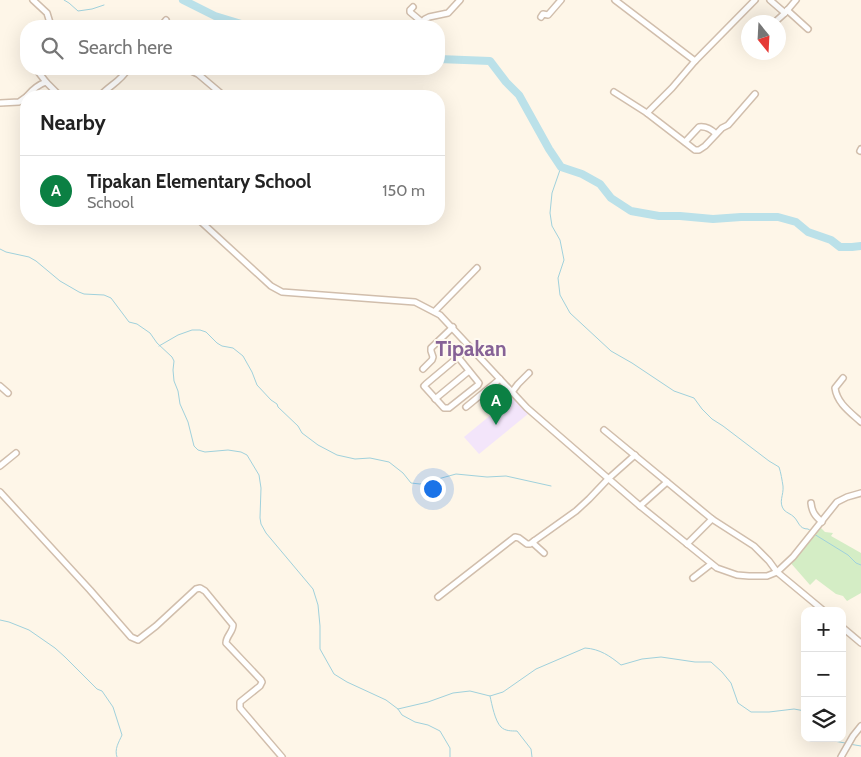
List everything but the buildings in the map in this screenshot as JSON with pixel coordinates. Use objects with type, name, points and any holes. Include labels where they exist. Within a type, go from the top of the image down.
[{"type":"street","points":[[33,0],[47,12],[49,20]]},
{"type":"street","points":[[424,20],[429,17],[448,13],[460,0]]},
{"type":"street","points":[[541,17],[543,14],[548,15],[560,0]]},
{"type":"street","points":[[615,0],[695,62]]},
{"type":"street","points":[[647,113],[755,0]]},
{"type":"street","points":[[770,0],[808,29]]},
{"type":"street","points":[[782,15],[796,0]]},
{"type":"street","points":[[413,7],[410,12],[417,20]]},
{"type":"street","points":[[41,75],[54,90]]},
{"type":"street","points":[[106,90],[124,75]]},
{"type":"street","points":[[199,75],[217,90]]},
{"type":"street","points":[[32,90],[46,82]]},
{"type":"street","points":[[614,92],[647,113],[695,150],[705,146],[722,128],[728,125],[755,94]]},
{"type":"street","points":[[0,103],[20,101]]},
{"type":"street","points":[[685,142],[701,126],[710,129],[716,134]]},
{"type":"street","points":[[205,225],[271,286],[282,292],[415,302],[440,315],[527,408],[640,506],[717,568],[749,576],[768,576],[777,572],[793,557],[837,502],[861,492]]},
{"type":"street","points":[[434,311],[477,268]]},
{"type":"street","points":[[423,369],[432,360],[431,348],[453,327]]},
{"type":"street","points":[[458,357],[479,383],[449,408],[444,408],[424,386],[458,357],[470,347]]},
{"type":"street","points":[[435,398],[469,371]]},
{"type":"street","points":[[512,392],[529,373]]},
{"type":"street","points":[[843,378],[835,388],[838,398],[861,422]]},
{"type":"street","points":[[466,406],[500,379]]},
{"type":"street","points":[[0,386],[8,393]]},
{"type":"street","points":[[604,430],[712,519],[754,546],[777,572],[819,607]]},
{"type":"street","points":[[0,466],[16,453]]},
{"type":"street","points":[[438,597],[515,537],[530,544],[576,511],[635,455]]},
{"type":"street","points":[[640,506],[667,482]]},
{"type":"street","points":[[0,492],[134,640],[138,640],[156,626],[196,589],[200,588],[205,591],[234,625],[226,643],[262,682],[260,686],[240,702],[240,708],[282,757]]},
{"type":"street","points":[[811,503],[814,514],[822,522]]},
{"type":"street","points":[[687,544],[712,519]]},
{"type":"street","points":[[534,541],[534,544],[544,554]]},
{"type":"street","points":[[693,578],[711,564]]},
{"type":"street","points":[[846,630],[861,643]]},
{"type":"street","points":[[841,757],[861,726]]},
{"type":"shaded area","points":[[514,396],[528,414],[479,454],[464,437]]},
{"type":"green space","points":[[819,526],[825,532],[833,533],[831,536],[861,553],[861,593],[847,601],[843,596],[836,594],[816,579],[810,585],[789,561]]},
{"type":"waterway","points":[[64,0],[78,11],[104,5]]},
{"type":"waterway","points":[[183,0],[215,16],[228,20]]},
{"type":"waterway","points":[[445,59],[490,61],[519,95],[561,167],[582,174],[600,184],[611,198],[631,211],[659,216],[713,219],[778,217],[796,222],[808,232],[831,240],[840,247],[861,246]]},
{"type":"waterway","points":[[561,167],[552,193],[550,213],[552,226],[560,240],[564,260],[558,278],[560,295],[570,313],[611,351],[674,391],[694,398],[712,419],[779,467],[783,486],[782,507],[794,517],[801,527],[811,531]]},
{"type":"waterway","points":[[0,249],[29,257],[60,281],[79,292],[104,295],[111,298],[129,322],[137,324],[150,333],[157,343],[172,357],[174,361],[174,381],[194,446],[198,450],[205,452],[228,450],[241,452],[247,455],[259,475],[261,524],[266,533],[313,589],[318,605],[320,649],[334,674],[386,700],[398,709],[402,715],[415,722],[428,725],[440,731],[450,748],[450,757]]},
{"type":"waterway","points":[[159,346],[178,335],[192,330],[206,332],[217,343],[233,348],[243,356],[257,385],[298,426],[302,433],[318,445],[337,455],[355,459],[370,458],[389,462],[403,473],[411,483],[420,484],[456,474],[487,477],[506,476],[551,486]]},
{"type":"waterway","points":[[814,534],[861,565]]},
{"type":"waterway","points":[[0,620],[29,630],[55,648],[97,689],[102,691],[113,707],[122,735],[116,748],[117,757]]},
{"type":"waterway","points":[[398,709],[428,702],[453,693],[470,691],[490,696],[503,692],[536,669],[585,648],[604,654],[621,665],[642,659],[661,657],[695,662],[711,662],[731,683],[738,703],[751,712],[794,709],[801,710]]},
{"type":"waterway","points":[[490,696],[499,724],[506,730],[517,731],[531,749],[532,757]]},
{"type":"waterway","points":[[840,742],[845,743]]},
{"type":"waterway","points":[[849,744],[861,746]]},
{"type":"place","name":"Tipakan Elementary School","points":[[496,425]]},
{"type":"district","name":"Tipakan","points":[[471,349]]}]
